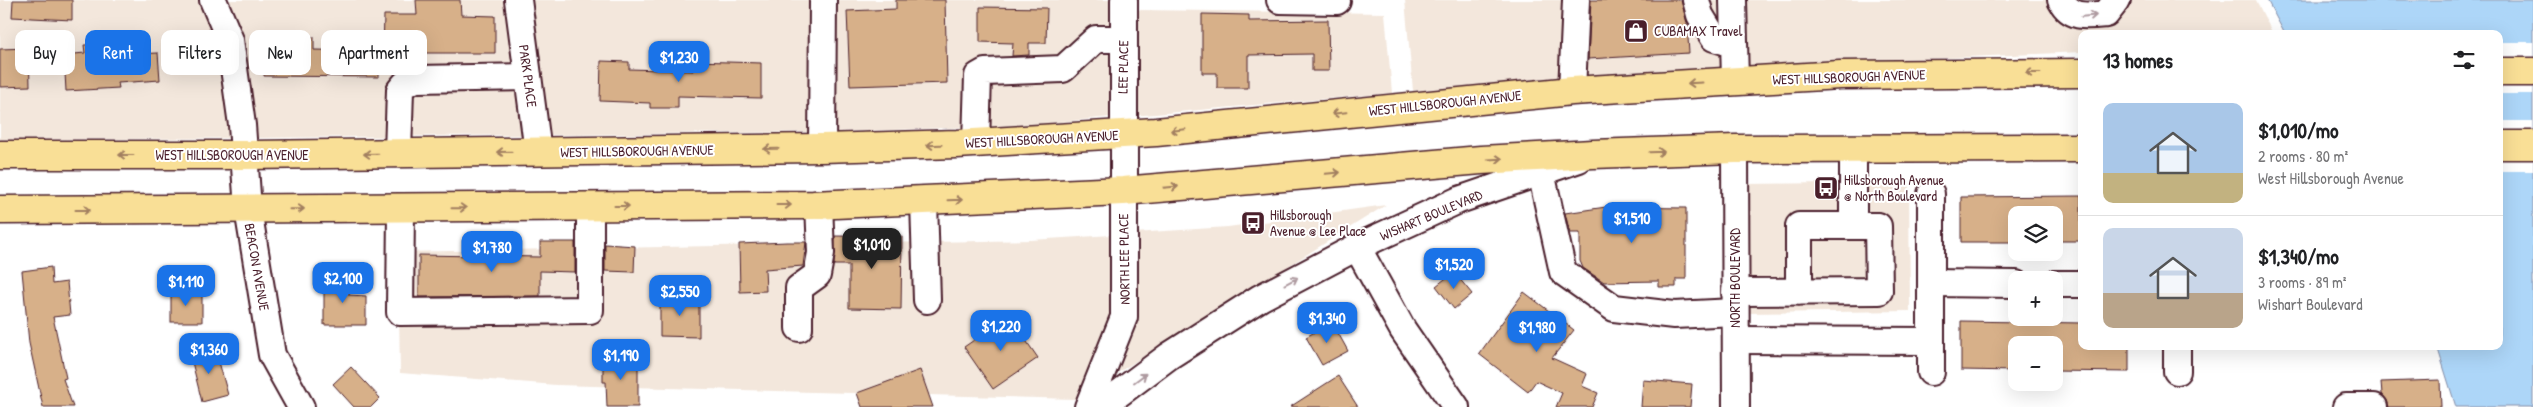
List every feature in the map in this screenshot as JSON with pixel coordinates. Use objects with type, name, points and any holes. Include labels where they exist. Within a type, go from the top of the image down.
[{"type":"main road","points":[[2503,72],[2533,72]]},
{"type":"main road","name":"WEST HILLSBOROUGH AVENUE","points":[[0,155],[538,152],[822,148],[976,143],[1122,134],[1572,91],[1840,75],[2078,73]]},
{"type":"main road","points":[[2503,145],[2533,145]]},
{"type":"main road","points":[[0,210],[248,210],[819,204],[924,201],[1123,191],[1481,160],[1594,154],[1735,150],[2078,148]]},
{"type":"street","name":"BEACON AVENUE","points":[[212,0],[230,40],[245,155],[248,210],[272,355],[301,407]]},
{"type":"street","name":"PARK PLACE","points":[[518,0],[538,152]]},
{"type":"street","points":[[822,148],[823,0]]},
{"type":"street","name":"LEE PLACE","points":[[1122,134],[1124,0]]},
{"type":"street","points":[[1280,0],[1337,1]]},
{"type":"street","points":[[1572,91],[1576,0]]},
{"type":"street","points":[[1696,0],[1700,15],[1714,38],[1734,44]]},
{"type":"street","points":[[1733,0],[1735,81]]},
{"type":"street","points":[[2061,0],[2066,9],[2080,17],[2106,14],[2117,0]]},
{"type":"street","points":[[976,143],[978,76],[986,72],[1063,69],[1096,39],[1124,39]]},
{"type":"street","points":[[398,153],[400,90],[405,84],[416,79],[528,77]]},
{"type":"street","name":"NORTH LEE PLACE","points":[[1088,407],[1124,317],[1122,134]]},
{"type":"street","points":[[1853,149],[1853,226]]},
{"type":"street","name":"NORTH BOULEVARD","points":[[1735,150],[1736,407]]},
{"type":"street","name":"WISHART BOULEVARD","points":[[1100,407],[1169,356],[1260,298],[1357,247],[1458,200],[1594,154]]},
{"type":"street","points":[[1541,172],[1562,272],[1614,308],[1674,315],[1735,302],[1799,292],[1879,292],[1878,226],[1799,226],[1799,292]]},
{"type":"street","points":[[1931,194],[1931,372]]},
{"type":"street","points":[[924,201],[927,300]]},
{"type":"street","points":[[799,328],[799,288],[817,275],[821,253],[819,204]]},
{"type":"street","points":[[401,208],[400,312],[590,310],[590,206]]},
{"type":"street","points":[[1357,247],[1403,330],[1456,407]]},
{"type":"street","points":[[1931,283],[2008,284]]},
{"type":"street","points":[[2063,284],[2078,284]]},
{"type":"street","points":[[1736,340],[1931,341]]},
{"type":"street","points":[[2346,407],[2374,407]]},
{"type":"shaded area","points":[[0,0],[201,0],[214,30],[161,30],[161,75],[224,75],[232,138],[0,140]]},
{"type":"shaded area","points":[[225,0],[507,0],[525,135],[254,138],[239,67],[239,30],[231,30]]},
{"type":"shaded area","points":[[529,0],[812,0],[811,132],[547,135]]},
{"type":"shaded area","points":[[833,0],[1113,0],[1112,117],[1029,125],[833,132]]},
{"type":"shaded area","points":[[1405,0],[1723,0],[1724,68],[1628,73],[1413,91]]},
{"type":"shaded area","points":[[1744,0],[2049,0],[2061,20],[2081,29],[2107,26],[2130,0],[2256,0],[2271,30],[2078,30],[2078,52],[1746,67]]},
{"type":"shaded area","points":[[1135,10],[1385,13],[1392,93],[1133,116]]},
{"type":"shaded area","points":[[1909,182],[1910,311],[1746,313],[1746,184]]},
{"type":"shaded area","points":[[1386,205],[1114,375],[1134,233],[1228,227]]},
{"type":"shaded area","points":[[1112,235],[1113,315],[1080,396],[1076,399],[556,385],[400,373],[398,252],[1031,240]]},
{"type":"water","points":[[2267,0],[2533,0],[2533,407],[2456,407],[2438,350],[2503,350],[2503,30],[2283,30]]},
{"type":"pier","points":[[2503,42],[2533,42],[2533,94],[2503,94]]},
{"type":"pier","points":[[2503,121],[2533,121],[2533,171],[2503,171]]},
{"type":"building","points":[[13,0],[72,0],[72,20],[12,17]]},
{"type":"building","points":[[416,0],[460,0],[461,15],[495,16],[495,53],[427,53],[427,30],[384,30],[384,15],[417,15]]},
{"type":"building","points":[[896,0],[945,0],[947,83],[850,86],[847,11],[896,9]]},
{"type":"building","name":"CUBAMAX Travel","points":[[1591,0],[1681,0],[1687,23],[1689,53],[1588,59]]},
{"type":"building","points":[[980,7],[1047,8],[1046,43],[1029,43],[1029,55],[1012,56],[1013,43],[980,42]]},
{"type":"building","points":[[1202,14],[1249,15],[1249,21],[1328,20],[1329,71],[1312,71],[1312,54],[1248,55],[1248,88],[1217,88],[1217,73],[1202,73]]},
{"type":"building","points":[[311,37],[314,37],[314,50],[321,50],[321,75],[379,75],[379,77],[264,76],[311,75]]},
{"type":"building","points":[[15,48],[15,75],[30,75],[30,86],[0,87],[0,49]]},
{"type":"building","points":[[85,53],[85,75],[151,75],[151,53],[158,53],[160,80],[118,83],[119,88],[66,91],[65,75],[75,75],[75,54]]},
{"type":"building","points":[[601,61],[629,62],[629,69],[693,71],[694,61],[761,63],[761,98],[678,96],[678,108],[650,108],[650,103],[600,101]]},
{"type":"building","points":[[2078,196],[2078,241],[2063,241],[2063,206],[2008,206],[2008,242],[1961,242],[1961,197]]},
{"type":"building","points":[[1606,207],[1686,208],[1686,279],[1676,279],[1676,287],[1659,287],[1659,281],[1604,282],[1583,268],[1580,261],[1580,233],[1570,233],[1565,213]]},
{"type":"building","points":[[835,236],[902,237],[901,309],[849,308],[849,265],[834,265]]},
{"type":"building","points":[[540,242],[575,242],[575,272],[540,271],[540,296],[419,297],[419,255],[540,257]]},
{"type":"building","points":[[806,242],[803,266],[765,269],[766,291],[740,292],[739,244]]},
{"type":"building","points":[[605,244],[635,246],[634,272],[605,271]]},
{"type":"building","points":[[51,267],[52,284],[67,282],[70,315],[53,317],[66,378],[63,379],[73,407],[43,407],[29,343],[22,271]]},
{"type":"building","points":[[1454,272],[1472,294],[1454,309],[1436,286]]},
{"type":"building","points":[[324,276],[350,278],[349,295],[366,296],[366,325],[324,325]]},
{"type":"building","points":[[171,292],[202,292],[202,322],[171,322]]},
{"type":"building","points":[[1524,292],[1574,330],[1552,358],[1587,374],[1582,386],[1598,393],[1592,407],[1556,407],[1562,393],[1536,381],[1528,392],[1479,354]]},
{"type":"building","points":[[660,298],[699,298],[699,337],[660,336]]},
{"type":"building","points":[[1009,316],[1038,358],[993,389],[964,347]]},
{"type":"building","points":[[1961,321],[2008,322],[2008,326],[2063,326],[2063,323],[2078,323],[2078,350],[2129,350],[2129,372],[2063,371],[2063,336],[2008,336],[2008,371],[1961,370]]},
{"type":"building","points":[[1332,322],[1348,351],[1322,365],[1306,337]]},
{"type":"building","points":[[215,347],[228,395],[202,402],[190,354]]},
{"type":"building","points":[[603,356],[638,357],[638,407],[607,407],[606,382],[603,382]]},
{"type":"building","points":[[351,367],[380,398],[371,407],[354,407],[333,384]]},
{"type":"building","points":[[920,370],[933,407],[862,407],[857,393]]},
{"type":"building","points":[[1338,376],[1358,407],[1290,407]]},
{"type":"building","points":[[1643,380],[1692,384],[1690,407],[1641,407]]},
{"type":"building","points":[[2440,380],[2441,407],[2389,407],[2387,400],[2382,394],[2381,382]]},
{"type":"place","name":"CUBAMAX Travel","points":[[1636,31]]},
{"type":"place","name":"Hillsborough Avenue @ North Boulevard","points":[[1826,188]]},
{"type":"place","name":"Hillsborough Avenue @ Lee Place","points":[[1253,223]]}]
